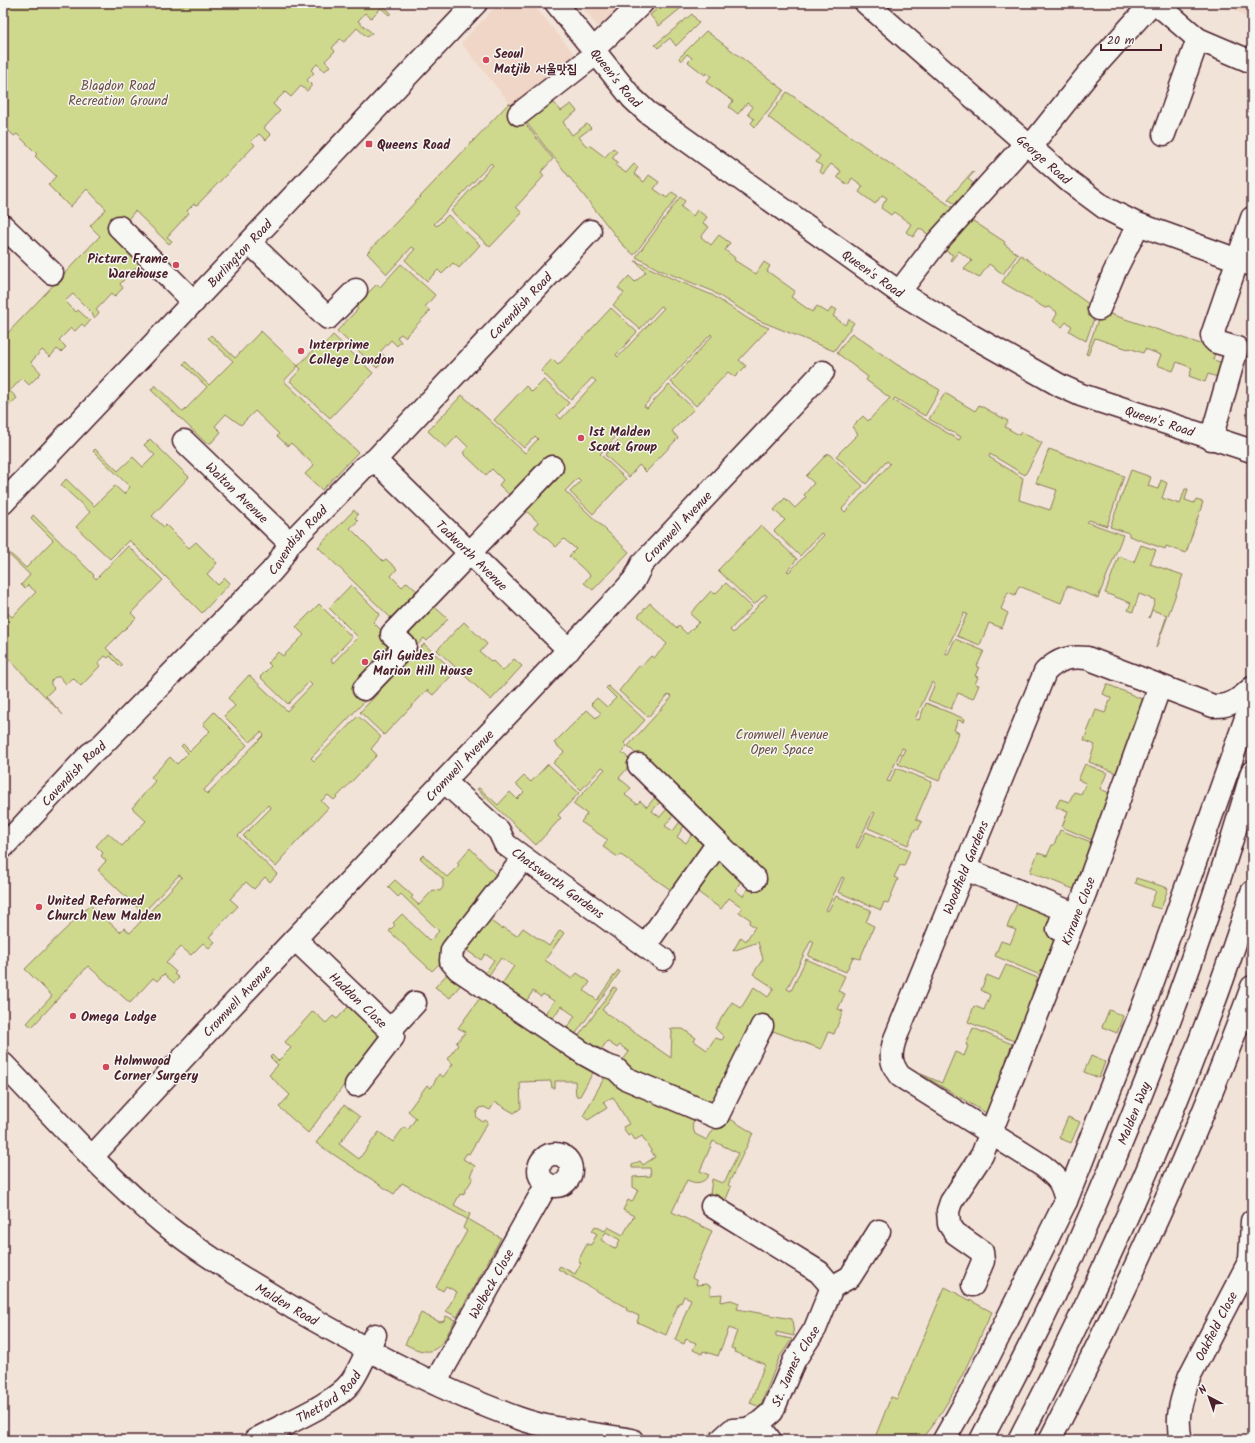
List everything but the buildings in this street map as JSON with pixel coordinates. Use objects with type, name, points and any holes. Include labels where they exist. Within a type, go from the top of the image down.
[{"type":"main road","name":"Burlington Road","points":[[3,503],[476,3]]},
{"type":"main road","name":"Queen's Road","points":[[556,3],[632,98],[647,112],[899,292],[967,333],[1070,391],[1251,451]]},
{"type":"main road","points":[[519,114],[595,51],[642,3]]},
{"type":"main road","name":"George Road","points":[[866,3],[1070,182],[1105,208],[1138,224],[1245,263]]},
{"type":"main road","points":[[899,292],[938,240],[1028,145],[1088,74],[1152,3]]},
{"type":"main road","points":[[1156,3],[1198,39],[1252,62]]},
{"type":"main road","points":[[1164,134],[1198,39]]},
{"type":"main road","points":[[1211,439],[1237,348],[1216,342],[1212,335],[1245,263],[1252,218]]},
{"type":"main road","points":[[1099,309],[1114,273],[1138,224]]},
{"type":"main road","points":[[120,227],[194,302]]},
{"type":"main road","points":[[4,228],[52,273]]},
{"type":"main road","name":"Cavendish Road","points":[[3,847],[90,754],[99,748],[277,565],[290,543],[363,468],[375,460],[590,231]]},
{"type":"main road","points":[[250,243],[328,318],[356,290]]},
{"type":"main road","name":"Cromwell Avenue","points":[[92,1157],[295,939],[569,650],[634,580],[642,564],[823,372]]},
{"type":"main road","name":"Walton Avenue","points":[[184,441],[290,543]]},
{"type":"main road","name":"Tadworth Avenue","points":[[375,460],[569,650]]},
{"type":"main road","points":[[364,689],[405,646],[392,634],[552,467]]},
{"type":"main road","name":"Woodfield Gardens","points":[[1066,1201],[1063,1186],[1058,1177],[990,1132],[900,1076],[893,1067],[891,1053],[895,1039],[1046,672],[1053,664],[1067,657],[1086,658],[1214,706],[1224,706],[1241,698],[1252,688]]},
{"type":"main road","name":"Kirrane Close","points":[[973,1285],[983,1261],[982,1252],[955,1232],[949,1224],[948,1211],[951,1202],[982,1155],[1085,893],[1160,686]]},
{"type":"main road","points":[[944,1440],[970,1394],[1066,1201],[1153,981],[1252,702]]},
{"type":"main road","points":[[640,765],[755,879]]},
{"type":"main road","name":"Malden Way","points":[[981,1440],[1073,1256],[1127,1129],[1185,981],[1208,915],[1252,772]]},
{"type":"main road","name":"Chatsworth Gardens","points":[[445,782],[499,831],[505,844],[523,859],[663,959]]},
{"type":"main road","points":[[645,946],[718,843]]},
{"type":"main road","points":[[523,859],[452,950],[451,961],[458,969],[586,1055],[604,1065],[623,1071],[625,1078],[716,1117],[762,1026]]},
{"type":"main road","points":[[965,869],[1065,910],[1058,929]]},
{"type":"main road","points":[[1019,1440],[1103,1271],[1160,1140],[1214,1002],[1252,892]]},
{"type":"main road","name":"Haddon Close","points":[[295,939],[391,1029],[392,1037],[356,1086]]},
{"type":"main road","points":[[1050,1440],[1141,1255],[1186,1156],[1252,987]]},
{"type":"main road","points":[[391,1029],[415,1003]]},
{"type":"main road","name":"Malden Road","points":[[3,1064],[92,1157],[141,1204],[201,1251],[241,1277],[371,1343],[435,1383],[519,1419],[572,1432],[632,1440]]},
{"type":"main road","name":"Welbeck Close","points":[[435,1383],[547,1184]]},
{"type":"main road","points":[[712,1206],[819,1272],[832,1287],[850,1277],[879,1231]]},
{"type":"main road","name":"Oakfield Close","points":[[1181,1440],[1178,1424],[1180,1408],[1186,1385],[1250,1260],[1252,1221]]},
{"type":"main road","name":"St. James' Close","points":[[721,1440],[732,1430],[747,1429],[764,1432],[794,1361],[815,1330],[832,1287]]},
{"type":"main road","name":"Thetford Road","points":[[255,1440],[320,1406],[340,1392],[350,1382],[371,1343]]},
{"type":"shaded area","points":[[499,3],[532,3],[577,57],[515,110],[461,43]]},
{"type":"shaded area","points":[[579,3],[664,3],[612,46]]},
{"type":"shaded area","points":[[1226,3],[1252,3],[1252,22]]},
{"type":"green space","name":"Blagdon Road Recreation Ground","points":[[3,3],[387,3],[384,6],[391,13],[389,15],[381,8],[371,18],[365,13],[358,21],[372,33],[367,37],[357,28],[344,42],[340,39],[332,48],[335,51],[325,61],[330,66],[325,71],[317,64],[311,70],[314,73],[307,80],[312,85],[307,91],[301,86],[291,97],[285,92],[273,104],[280,111],[264,128],[271,135],[266,140],[259,134],[251,141],[255,145],[197,205],[194,204],[187,211],[189,213],[167,237],[172,241],[169,244],[135,211],[122,226],[144,255],[137,262],[141,266],[138,269],[136,267],[120,284],[123,288],[114,297],[111,294],[96,310],[99,313],[94,318],[92,313],[73,294],[65,301],[76,312],[78,310],[90,321],[85,327],[82,324],[75,331],[71,328],[59,340],[66,347],[61,352],[57,349],[50,357],[42,350],[31,362],[41,373],[29,385],[22,378],[10,391],[17,398],[7,407],[3,404],[3,338],[100,236],[90,226],[106,209],[87,189],[70,207],[48,185],[56,176],[35,156],[37,154],[17,134],[14,136],[3,125]]},
{"type":"green space","points":[[664,3],[686,4],[659,26],[650,15]]},
{"type":"green space","points":[[692,14],[699,23],[676,46],[670,38],[658,48],[655,45]]},
{"type":"green space","points":[[706,31],[784,90],[755,127],[751,123],[754,119],[748,114],[753,107],[747,103],[738,114],[729,107],[733,101],[706,82],[711,76],[706,73],[705,75],[688,62],[692,58],[687,54],[681,61],[679,58]]},
{"type":"green space","points":[[787,92],[959,212],[932,237],[919,228],[913,237],[906,232],[911,224],[894,212],[891,215],[881,208],[887,198],[882,195],[875,204],[859,192],[863,186],[852,178],[848,185],[837,177],[841,171],[831,164],[823,174],[819,171],[822,166],[816,162],[820,156],[768,117]]},
{"type":"green space","points":[[551,99],[561,111],[571,104],[577,111],[563,122],[572,135],[587,124],[591,128],[579,137],[587,147],[589,145],[605,157],[613,148],[617,151],[612,158],[618,162],[616,166],[626,173],[634,164],[638,167],[634,174],[644,182],[649,175],[659,182],[654,189],[667,198],[672,192],[678,196],[634,255],[622,244],[522,117]]},
{"type":"green space","points":[[509,103],[553,159],[541,172],[544,176],[516,207],[522,213],[490,247],[451,211],[493,165],[491,163],[434,224],[437,226],[448,215],[480,245],[459,268],[453,263],[442,274],[438,270],[427,281],[405,260],[415,249],[412,247],[387,274],[367,253]]},
{"type":"green space","points":[[973,171],[974,172],[968,179],[980,189],[962,209],[948,199]]},
{"type":"green space","points":[[680,197],[685,201],[681,207],[693,216],[697,210],[707,217],[703,223],[709,227],[701,237],[711,245],[719,235],[730,243],[725,250],[735,258],[734,260],[756,274],[764,262],[770,266],[767,271],[795,291],[791,297],[812,312],[817,306],[828,313],[832,307],[837,310],[833,316],[845,325],[849,319],[854,323],[834,351],[758,320],[710,290],[660,270],[636,257]]},
{"type":"green space","points":[[970,219],[1005,242],[1004,244],[1018,254],[1003,274],[989,264],[979,278],[964,269],[972,261],[959,251],[951,261],[950,260],[953,255],[946,251],[942,255],[935,251]]},
{"type":"green space","points":[[1021,255],[1097,310],[1086,341],[1069,331],[1072,326],[1066,322],[1062,327],[1053,321],[1057,314],[1056,311],[1049,307],[1045,308],[1002,282]]},
{"type":"green space","points":[[635,261],[712,295],[750,320],[769,328],[739,360],[746,366],[735,377],[728,372],[696,406],[671,382],[712,336],[711,334],[644,406],[647,408],[669,385],[694,409],[672,431],[678,438],[646,472],[639,465],[629,477],[605,455],[625,432],[622,430],[600,454],[626,479],[593,514],[570,492],[581,481],[578,478],[565,491],[629,552],[593,590],[584,583],[590,575],[569,556],[576,549],[564,539],[556,547],[534,527],[538,522],[499,485],[503,480],[492,469],[486,475],[463,453],[468,447],[457,436],[446,448],[428,431],[462,395],[525,453],[538,439],[535,436],[524,448],[494,420],[526,386],[532,392],[544,380],[569,403],[557,415],[561,419],[596,381],[592,378],[571,400],[541,371],[552,359],[558,365],[611,308],[637,332],[616,355],[618,357],[664,308],[661,306],[640,329],[613,305],[624,293],[618,288],[629,276],[635,282],[646,272]]},
{"type":"green space","points":[[401,264],[435,295],[425,307],[430,311],[405,337],[401,334],[397,337],[401,342],[397,346],[391,340],[380,352],[387,358],[377,368],[337,331],[358,309],[355,306],[377,284],[380,287]]},
{"type":"green space","points":[[1101,311],[1216,349],[1213,360],[1228,364],[1224,379],[1208,374],[1205,382],[1189,376],[1192,368],[1177,362],[1173,371],[1157,365],[1161,355],[1145,349],[1143,353],[1095,338],[1088,355],[1086,354]]},
{"type":"green space","points":[[261,331],[298,366],[284,381],[358,452],[322,490],[305,474],[314,465],[291,443],[288,446],[277,436],[279,434],[255,411],[241,425],[226,414],[215,426],[221,432],[211,443],[206,443],[151,390],[155,385],[183,412],[207,387],[183,364],[186,362],[209,385],[233,361],[208,338],[211,335],[235,358]]},
{"type":"green space","name":"Cromwell Avenue Open Space","points":[[852,333],[896,364],[940,390],[925,416],[895,398],[893,400],[959,440],[961,437],[929,419],[945,393],[975,411],[979,405],[1008,421],[1005,427],[1019,435],[1021,432],[1042,443],[1025,475],[990,454],[989,457],[1023,478],[1019,500],[1050,510],[1057,490],[1036,483],[1049,449],[1124,476],[1107,526],[1089,520],[1087,522],[1123,535],[1098,598],[1067,586],[1061,603],[1019,586],[1015,595],[1008,592],[1001,609],[1008,613],[1002,628],[989,623],[980,645],[957,636],[967,614],[964,613],[945,653],[948,654],[955,639],[984,651],[977,666],[979,667],[975,676],[978,677],[975,684],[979,685],[973,699],[958,693],[951,709],[928,700],[935,684],[932,682],[915,719],[919,720],[926,703],[965,719],[964,722],[958,720],[954,730],[959,733],[939,781],[898,764],[905,749],[902,748],[887,781],[890,782],[896,768],[932,782],[916,819],[922,822],[918,830],[915,829],[908,845],[868,828],[875,813],[873,812],[856,847],[858,848],[866,832],[910,850],[904,866],[900,865],[894,877],[898,879],[888,903],[884,902],[881,910],[838,892],[844,878],[842,877],[826,910],[828,911],[836,896],[871,910],[866,922],[874,926],[860,959],[853,957],[846,972],[808,956],[814,942],[811,940],[787,989],[791,991],[806,959],[845,976],[838,991],[845,994],[838,1009],[843,1011],[834,1034],[828,1032],[821,1049],[765,1028],[766,1026],[761,1023],[715,1114],[627,1076],[642,1082],[645,1075],[620,1064],[629,1052],[620,1045],[617,1048],[607,1041],[599,1053],[595,1051],[593,1053],[575,1041],[614,987],[617,989],[602,1010],[671,1058],[672,1031],[670,1029],[683,1029],[696,1038],[694,1041],[707,1050],[715,1038],[722,1040],[724,1037],[715,1028],[732,1002],[741,1008],[754,987],[768,997],[774,988],[753,974],[763,959],[758,942],[733,951],[741,937],[746,941],[755,927],[749,923],[751,920],[739,912],[742,907],[729,898],[721,909],[691,887],[720,849],[746,874],[735,890],[743,896],[753,882],[758,885],[764,880],[628,746],[672,697],[669,694],[648,717],[619,691],[639,666],[641,667],[651,656],[654,658],[667,644],[638,616],[650,603],[677,628],[679,626],[687,634],[699,622],[690,614],[711,591],[715,594],[726,583],[752,607],[730,630],[733,633],[767,596],[765,594],[754,605],[718,570],[761,525],[797,559],[787,571],[789,572],[824,535],[821,533],[800,556],[774,531],[785,520],[774,510],[785,498],[795,508],[806,497],[804,495],[814,483],[806,476],[828,453],[863,486],[842,509],[845,512],[890,464],[887,461],[866,484],[836,456],[858,434],[852,427],[863,416],[868,421],[890,398],[866,380],[868,377],[837,353]]},
{"type":"green space","points":[[333,335],[373,373],[330,418],[290,381],[301,369],[298,366],[319,344],[323,346]]},
{"type":"green space","points":[[150,439],[189,477],[152,516],[164,527],[166,525],[189,548],[196,542],[217,563],[207,574],[218,585],[225,578],[230,583],[202,613],[129,540],[110,559],[76,527],[90,512],[61,485],[66,479],[94,506],[115,486],[124,494],[130,487],[93,451],[95,449],[118,471],[133,457],[143,467],[155,455],[144,445]]},
{"type":"green space","points":[[1131,470],[1151,477],[1148,486],[1158,489],[1161,480],[1167,483],[1162,498],[1180,504],[1185,489],[1188,489],[1185,500],[1194,503],[1196,500],[1203,502],[1186,553],[1166,546],[1165,549],[1129,536],[1129,533],[1110,527]]},
{"type":"green space","points":[[354,510],[358,515],[355,518],[358,521],[350,528],[383,561],[386,559],[397,569],[391,576],[402,587],[407,582],[448,619],[427,641],[424,638],[400,664],[403,666],[424,644],[455,672],[433,695],[427,690],[384,735],[360,712],[381,690],[378,687],[311,758],[314,761],[358,716],[381,737],[371,749],[377,755],[334,800],[328,795],[321,801],[328,808],[281,859],[282,860],[276,867],[243,836],[271,808],[268,805],[238,836],[277,874],[270,882],[265,877],[254,889],[246,882],[230,899],[238,906],[209,937],[215,942],[209,948],[203,943],[191,955],[181,947],[166,963],[176,972],[174,974],[179,978],[174,983],[164,974],[157,981],[153,978],[130,1003],[88,966],[32,1027],[27,1023],[52,996],[25,969],[90,905],[120,932],[124,928],[130,933],[182,877],[179,875],[143,913],[98,870],[106,861],[101,856],[103,853],[96,846],[108,833],[122,846],[146,821],[132,808],[155,781],[151,777],[170,757],[177,764],[188,753],[181,746],[183,744],[190,751],[210,731],[203,724],[214,712],[247,745],[204,790],[207,794],[264,735],[261,732],[250,742],[224,716],[235,706],[228,698],[249,675],[287,711],[312,685],[309,682],[288,704],[260,677],[271,666],[268,663],[278,652],[283,656],[304,635],[296,627],[319,604],[352,637],[331,660],[333,663],[358,637],[329,608],[351,585],[380,614],[373,622],[383,632],[394,621],[318,547]]},
{"type":"green space","points":[[33,515],[94,575],[93,576],[96,579],[128,546],[163,580],[131,613],[136,618],[106,648],[123,665],[121,667],[110,656],[108,658],[105,656],[98,663],[100,666],[81,686],[73,678],[66,684],[60,677],[55,677],[51,681],[51,685],[54,688],[46,696],[63,715],[3,653],[3,638],[8,634],[3,629],[3,623],[7,618],[3,614],[3,609],[12,617],[36,592],[28,585],[25,588],[21,585],[30,575],[3,549],[3,547],[26,568],[53,540],[31,518]]},
{"type":"green space","points":[[1141,545],[1156,550],[1150,564],[1183,575],[1156,648],[1167,615],[1152,610],[1149,618],[1155,600],[1139,594],[1133,612],[1128,610],[1131,603],[1105,593],[1119,556],[1134,562]]},
{"type":"green space","points":[[464,622],[487,644],[480,652],[492,662],[493,661],[503,671],[514,659],[522,666],[491,700],[437,650]]},
{"type":"green space","points":[[1107,684],[1144,700],[1119,774],[1089,762],[1095,745],[1084,740],[1096,710],[1105,713],[1111,698],[1103,694]]},
{"type":"green space","points":[[608,686],[645,720],[624,743],[627,746],[622,752],[632,762],[638,756],[619,778],[631,788],[625,795],[637,804],[640,801],[647,807],[659,792],[653,785],[665,796],[652,811],[660,817],[671,804],[677,809],[665,826],[673,831],[685,815],[689,818],[677,837],[686,843],[698,826],[714,843],[678,895],[621,855],[618,857],[603,847],[608,840],[581,822],[587,814],[573,804],[605,769],[602,767],[581,790],[553,763],[564,752],[554,743],[587,710],[596,718],[601,713],[591,704],[597,698],[607,707],[616,698],[606,688]]},
{"type":"green space","points":[[548,764],[579,793],[558,815],[561,818],[536,845],[477,789],[479,788],[498,805],[510,792],[517,799],[524,792],[516,784],[524,776],[531,782]]},
{"type":"green space","points":[[1085,764],[1107,773],[1100,789],[1112,794],[1092,840],[1062,827],[1068,811],[1056,807],[1060,799],[1069,802],[1074,792],[1081,794],[1086,783],[1078,780]]},
{"type":"green space","points":[[1060,830],[1091,842],[1085,858],[1087,859],[1076,890],[1030,872],[1038,853],[1047,856],[1052,845],[1054,845]]},
{"type":"green space","points":[[470,848],[495,874],[505,865],[440,963],[432,971],[389,931],[395,925],[393,923],[402,914],[430,941],[439,931],[401,894],[398,897],[388,887],[395,880],[413,896],[411,898],[419,905],[433,890],[440,891],[443,887],[443,879],[420,858],[423,855],[447,877],[459,865],[457,863]]},
{"type":"green space","points":[[1136,878],[1168,888],[1161,909],[1150,906],[1156,891],[1135,883]]},
{"type":"green space","points":[[1021,894],[1060,910],[1060,930],[1048,960],[1046,960],[1040,975],[995,956],[1001,941],[1010,944],[1016,930],[1007,927]]},
{"type":"green space","points":[[488,919],[502,929],[503,927],[517,936],[523,928],[549,946],[560,930],[564,933],[545,960],[572,979],[577,973],[590,982],[584,991],[597,1000],[618,970],[620,972],[572,1039],[565,1031],[575,1016],[561,1006],[551,1021],[544,1015],[554,1001],[543,994],[541,997],[533,991],[525,1003],[498,990],[514,966],[501,958],[487,978],[483,976],[494,960],[485,954],[481,960],[466,950]]},
{"type":"green space","points":[[1006,965],[1038,978],[1032,994],[1035,995],[1023,1026],[1020,1026],[1014,1041],[968,1022],[974,1006],[984,1010],[990,995],[981,990],[987,975],[999,980]]},
{"type":"green space","points":[[451,970],[596,1067],[580,1096],[576,1096],[575,1081],[555,1081],[555,1088],[552,1088],[551,1081],[520,1082],[521,1108],[514,1113],[495,1102],[490,1110],[484,1107],[479,1108],[476,1114],[477,1118],[483,1122],[485,1120],[488,1122],[469,1154],[467,1153],[463,1159],[475,1166],[470,1176],[473,1178],[463,1195],[460,1194],[454,1205],[470,1214],[468,1219],[501,1238],[457,1317],[446,1311],[457,1292],[446,1286],[443,1291],[436,1287],[467,1231],[463,1228],[467,1219],[402,1183],[394,1194],[316,1143],[344,1105],[360,1117],[339,1144],[359,1159],[379,1132],[393,1142],[404,1127],[408,1130],[416,1118],[408,1111],[427,1085],[431,1088],[439,1074],[443,1077],[453,1064],[447,1059],[458,1045],[456,1043],[466,1032],[458,1028],[480,998],[462,983],[450,998],[435,987]]},
{"type":"green space","points":[[349,1006],[381,1036],[308,1133],[279,1107],[290,1095],[269,1075],[278,1065],[270,1057],[272,1055],[278,1061],[291,1048],[285,1042],[313,1011],[326,1023],[333,1016],[337,1019]]},
{"type":"green space","points":[[1109,1010],[1123,1016],[1117,1033],[1102,1027]]},
{"type":"green space","points":[[973,1028],[1012,1044],[1006,1060],[1008,1062],[986,1113],[919,1073],[942,1083],[955,1052],[964,1056],[968,1046],[966,1045]]},
{"type":"green space","points":[[1091,1056],[1105,1062],[1099,1078],[1084,1072]]},
{"type":"green space","points":[[607,1073],[697,1112],[692,1125],[695,1134],[707,1140],[722,1114],[753,1133],[728,1185],[731,1187],[724,1204],[710,1194],[712,1179],[722,1183],[723,1181],[725,1182],[738,1153],[713,1141],[700,1171],[709,1175],[702,1182],[687,1180],[672,1212],[712,1231],[692,1278],[697,1281],[696,1285],[706,1284],[710,1286],[710,1295],[722,1294],[721,1302],[731,1300],[739,1303],[737,1309],[792,1319],[794,1336],[776,1332],[776,1336],[792,1339],[779,1358],[760,1407],[750,1403],[765,1364],[734,1352],[735,1350],[731,1348],[737,1331],[729,1328],[718,1356],[703,1351],[702,1354],[693,1350],[696,1343],[686,1339],[684,1344],[675,1340],[691,1299],[684,1296],[681,1303],[679,1302],[666,1335],[637,1322],[639,1316],[626,1310],[627,1308],[558,1269],[560,1266],[575,1274],[581,1263],[578,1261],[587,1244],[591,1245],[597,1234],[592,1231],[595,1226],[605,1231],[608,1227],[623,1235],[634,1216],[623,1210],[628,1200],[632,1202],[638,1190],[633,1187],[633,1177],[651,1176],[650,1168],[632,1168],[632,1165],[640,1161],[643,1165],[655,1157],[642,1136],[635,1140],[631,1134],[628,1136],[623,1127],[629,1124],[613,1097],[603,1102],[607,1108],[588,1120],[583,1116]],"holes":[[[606,1232],[620,1240],[616,1249],[601,1240]]]},
{"type":"green space","points":[[1068,1117],[1080,1122],[1071,1143],[1059,1138]]},
{"type":"green space","points":[[945,1287],[992,1312],[969,1362],[942,1411],[920,1440],[874,1440],[891,1397],[897,1399]]},
{"type":"green space","points":[[421,1313],[440,1322],[444,1321],[446,1316],[455,1320],[441,1344],[431,1351],[415,1349],[405,1344]]},
{"type":"place","name":"Seoul Matjib 서울맛집","points":[[486,60]]},
{"type":"place","name":"Queens Road","points":[[369,144]]},
{"type":"place","name":"Picture Frame Warehouse","points":[[176,265]]},
{"type":"place","name":"Interprime College London","points":[[301,351]]},
{"type":"place","name":"1st Malden Scout Group","points":[[581,438]]},
{"type":"place","name":"Girl Guides Marion Hill House","points":[[365,662]]},
{"type":"place","name":"United Reformed Church New Malden","points":[[39,907]]},
{"type":"place","name":"Omega Lodge","points":[[73,1016]]},
{"type":"place","name":"Holmwood Corner Surgery","points":[[106,1067]]}]
